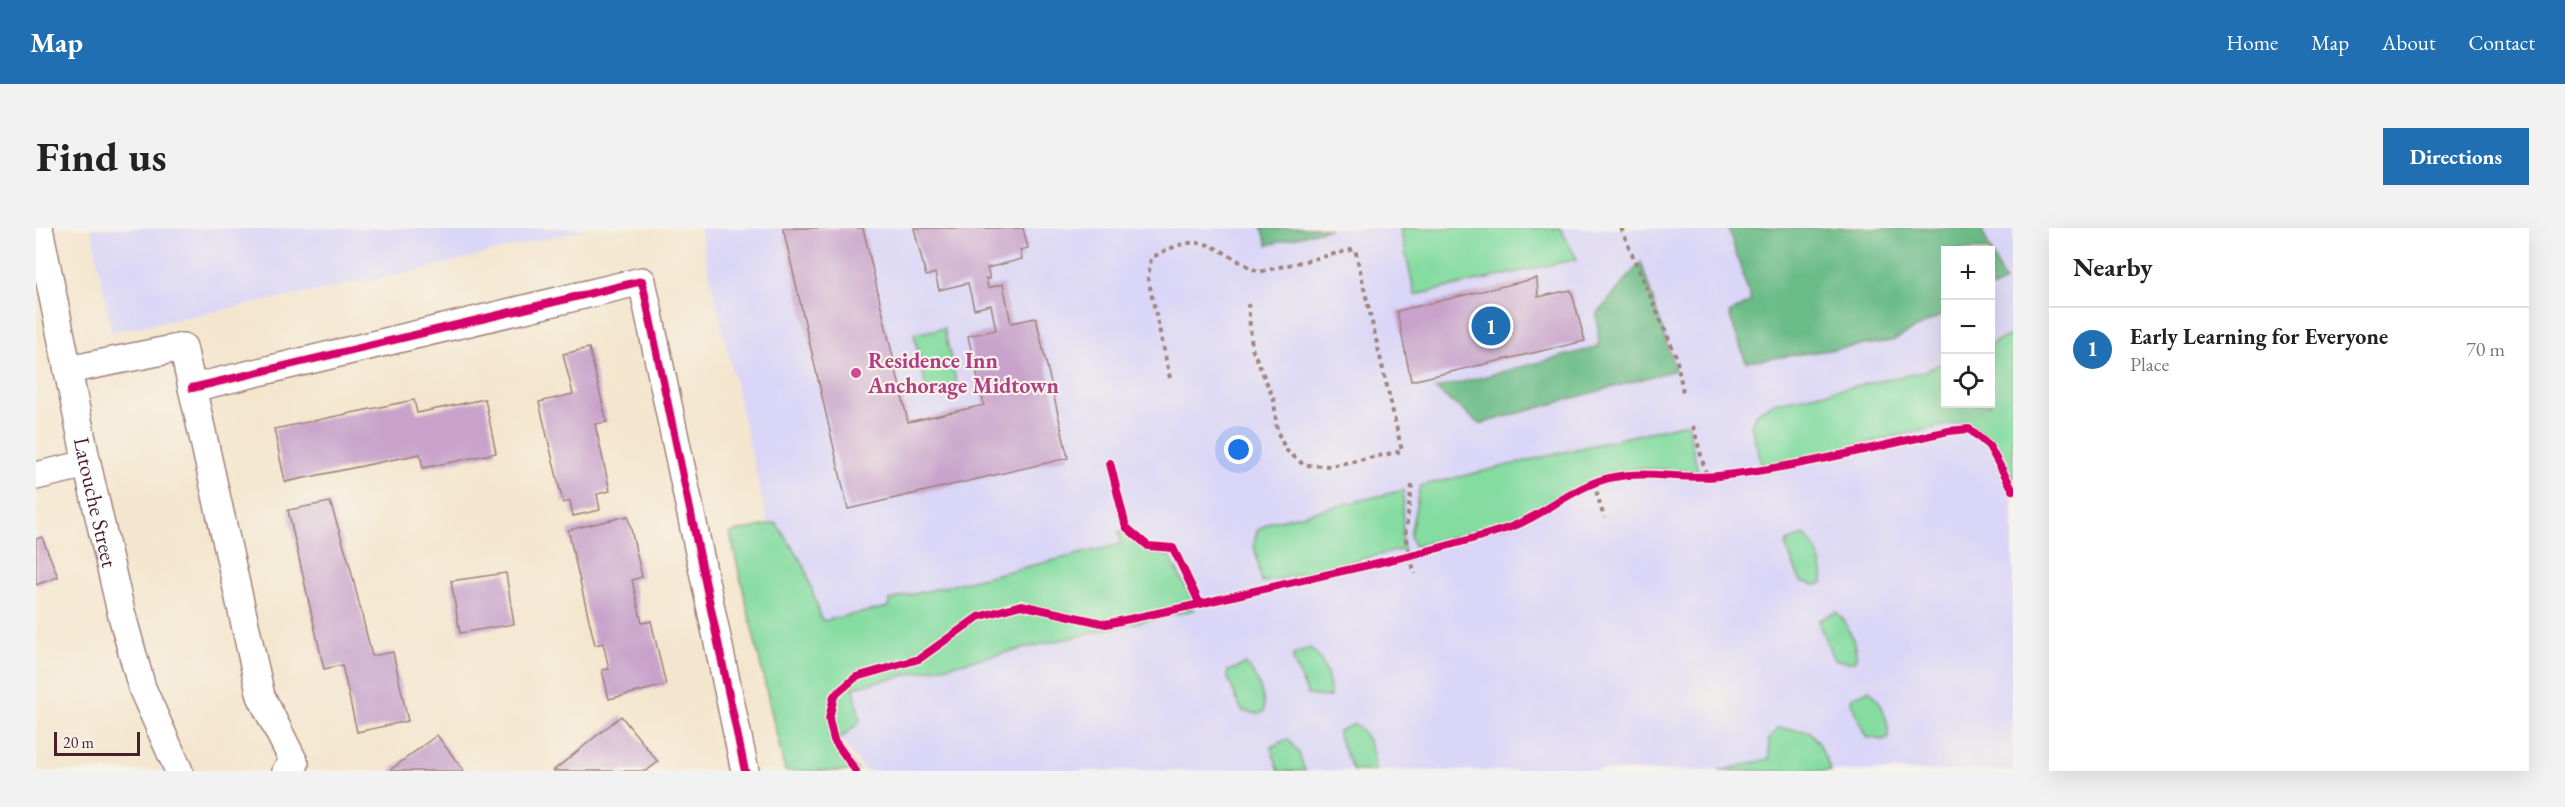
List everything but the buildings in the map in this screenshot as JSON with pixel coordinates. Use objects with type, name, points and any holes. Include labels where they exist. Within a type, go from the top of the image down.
[{"type":"street","name":"Latouche Street","points":[[39,228],[87,464],[141,688],[179,771]]},
{"type":"street","points":[[192,388],[642,281],[745,771]]},
{"type":"street","points":[[68,370],[183,347],[261,696],[295,764],[286,771]]},
{"type":"street","points":[[36,476],[87,464]]},
{"type":"path","points":[[1620,228],[1676,356],[1683,393]]},
{"type":"path","points":[[1194,236],[1214,243],[1259,272],[1355,249],[1402,451],[1330,466],[1304,465],[1286,450],[1277,431],[1274,400],[1252,348],[1248,304]]},
{"type":"path","points":[[1170,378],[1148,278],[1151,258],[1176,240]]},
{"type":"path","points":[[1693,426],[1702,477],[1717,476]]},
{"type":"path","points":[[1604,480],[1591,484],[1604,518]]},
{"type":"path","points":[[1412,485],[1405,536],[1412,554],[1415,574]]},
{"type":"path","points":[[1399,557],[1412,554]]},
{"type":"shaded area","points":[[91,228],[590,228],[412,272],[112,332]]},
{"type":"shaded area","points":[[699,228],[2013,228],[2013,771],[865,771],[833,728],[816,732]]},
{"type":"green space","points":[[1262,228],[1330,228],[1268,245]]},
{"type":"green space","points":[[1400,228],[1560,228],[1577,259],[1415,295]]},
{"type":"green space","points":[[1728,228],[1981,228],[1989,246],[1941,246],[1941,315],[1892,341],[1746,362],[1729,314],[1751,301]]},
{"type":"green space","points":[[1995,261],[2004,282],[1995,287]]},
{"type":"green space","points":[[1641,262],[1675,370],[1480,424],[1435,389],[1599,347],[1597,314]]},
{"type":"green space","points":[[944,328],[958,390],[928,397],[914,334]]},
{"type":"green space","points":[[2013,334],[2013,479],[1987,437],[1965,421],[1762,466],[1751,425],[1756,413],[1773,403],[1923,372],[1941,364],[1941,408],[1995,408],[1995,342]]},
{"type":"green space","points":[[1687,423],[1698,472],[1640,468],[1602,475],[1514,523],[1414,546],[1410,536],[1420,486]]},
{"type":"green space","points":[[1404,490],[1402,538],[1404,549],[1262,583],[1254,544],[1257,531],[1271,522]]},
{"type":"green space","points":[[776,523],[804,565],[822,621],[888,607],[890,600],[1121,544],[1119,531],[1126,533],[1142,550],[1169,556],[1192,599],[1193,610],[854,687],[860,722],[835,743],[858,771],[785,771],[730,533]]},
{"type":"green space","points":[[1804,535],[1816,550],[1821,564],[1823,583],[1817,585],[1801,582],[1786,547],[1787,542]]},
{"type":"green space","points":[[1836,612],[1851,634],[1856,660],[1849,662],[1834,660],[1819,624],[1819,620]]},
{"type":"green space","points":[[1310,648],[1319,657],[1325,670],[1330,697],[1308,695],[1293,660],[1293,655]]},
{"type":"green space","points":[[1245,664],[1257,680],[1262,693],[1264,712],[1258,714],[1242,711],[1227,676],[1228,671]]},
{"type":"green space","points":[[1869,690],[1881,705],[1886,719],[1888,738],[1882,740],[1866,737],[1851,702],[1852,697]]},
{"type":"green space","points":[[1355,724],[1370,745],[1375,771],[1353,771],[1338,736],[1338,731]]},
{"type":"green space","points":[[1778,728],[1809,731],[1819,743],[1831,771],[1719,771],[1769,759],[1769,739]]},
{"type":"green space","points":[[1288,739],[1299,753],[1305,771],[1279,771],[1271,747]]},
{"type":"cycle path","points":[[192,388],[642,281],[745,771]]},
{"type":"cycle path","points":[[1110,463],[1126,527],[1148,546],[1173,548],[1200,604],[1394,559],[1508,528],[1522,523],[1586,486],[1627,475],[1718,476],[1805,462],[1949,431],[1969,429],[1989,446],[2013,490]]},
{"type":"cycle path","points":[[856,771],[834,740],[829,719],[834,696],[856,677],[919,659],[978,617],[1021,605],[1106,624],[1200,604]]},
{"type":"place","name":"Early Learning for Everyone","points":[[1491,326]]},
{"type":"place","name":"Residence Inn Anchorage Midtown","points":[[856,373]]}]
